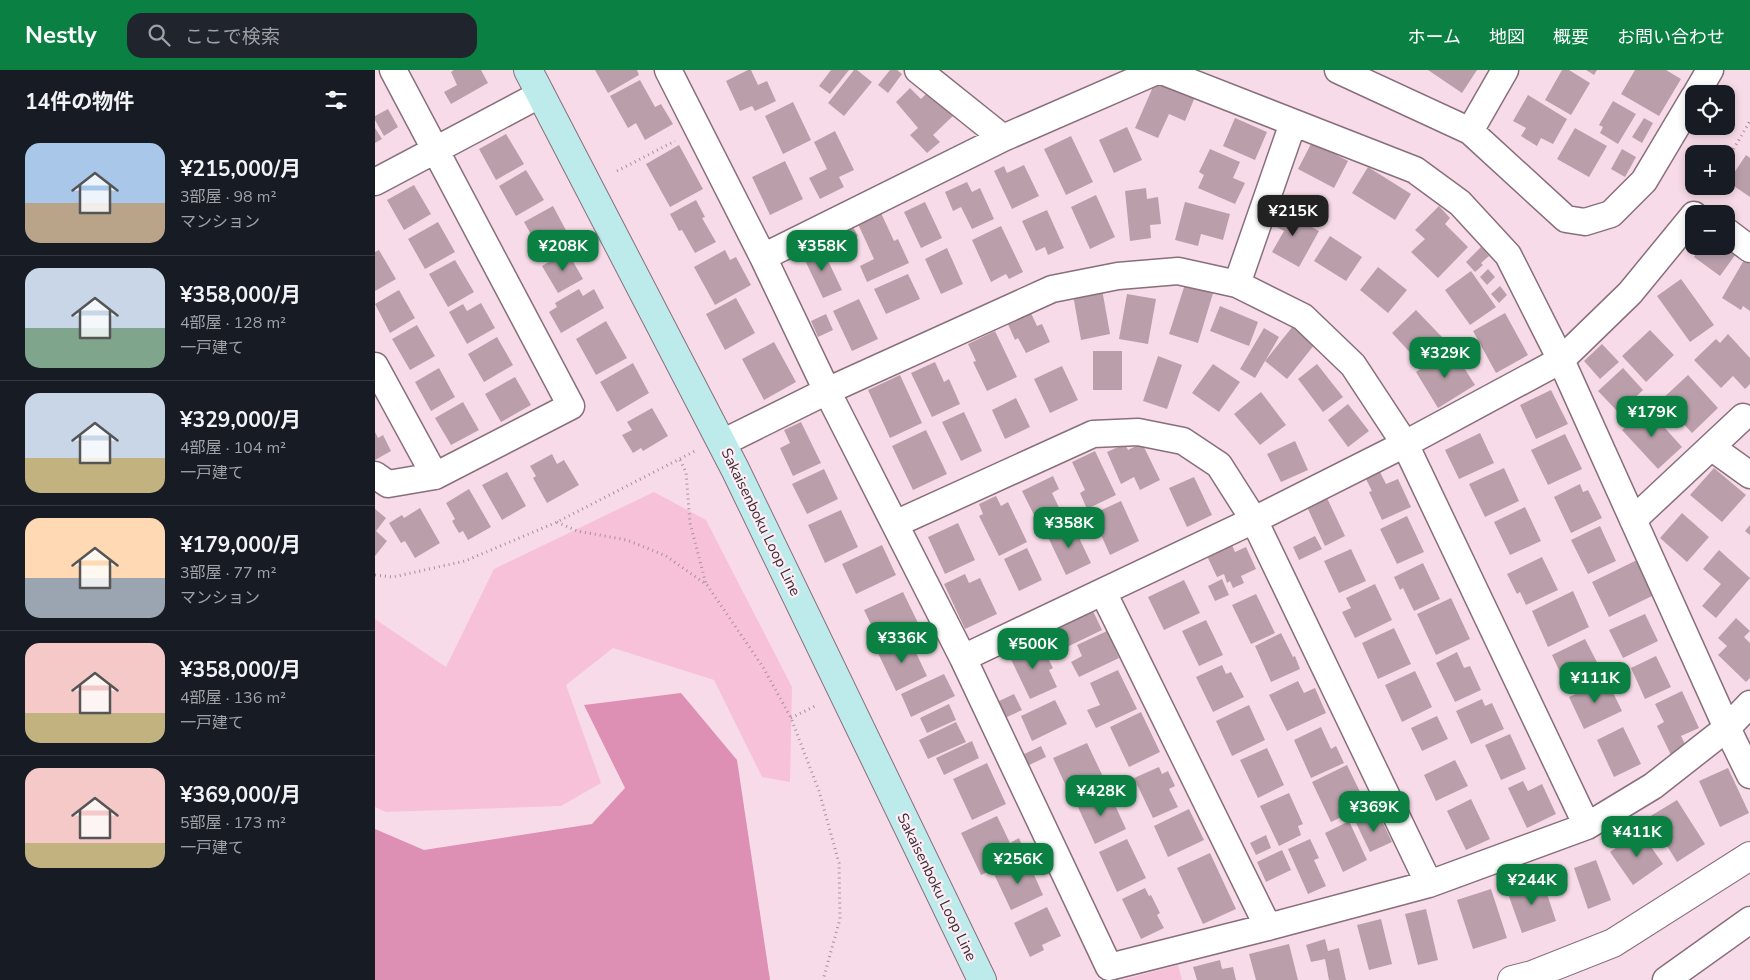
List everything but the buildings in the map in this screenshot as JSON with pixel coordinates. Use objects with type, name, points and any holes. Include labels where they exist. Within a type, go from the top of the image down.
[{"type":"main road","name":"Sakaisenboku Loop Line","points":[[529,70],[721,441],[983,980]]},
{"type":"street","points":[[375,475],[388,484],[435,476],[571,406],[393,70]]},
{"type":"street","points":[[668,70],[763,257],[827,391],[963,658],[1109,967],[1429,884],[1587,826],[1653,786],[1727,728],[1750,704]]},
{"type":"street","points":[[918,70],[1003,138]]},
{"type":"street","points":[[763,257],[1003,138],[1159,70],[1415,170],[1460,202],[1507,255],[1561,360],[1750,775]]},
{"type":"street","points":[[1338,70],[1469,131],[1566,219],[1585,222],[1611,214],[1644,181],[1685,112]]},
{"type":"street","points":[[1469,131],[1505,70]]},
{"type":"street","points":[[1701,85],[1710,70]]},
{"type":"street","points":[[375,182],[541,94]]},
{"type":"street","points":[[1237,284],[1293,123]]},
{"type":"street","points":[[963,658],[1254,520],[1405,444],[1561,360],[1630,293],[1685,226]]},
{"type":"street","points":[[1735,238],[1750,249]]},
{"type":"street","points":[[721,441],[1052,289],[1118,276],[1178,271],[1237,284],[1303,317],[1353,365],[1405,444],[1587,826]]},
{"type":"street","points":[[375,366],[435,476]]},
{"type":"street","points":[[1633,520],[1743,417]]},
{"type":"street","points":[[895,524],[1093,434],[1138,432],[1183,441],[1219,465],[1254,520],[1429,884]]},
{"type":"street","points":[[1711,447],[1750,475]]},
{"type":"street","points":[[1103,592],[1268,927]]},
{"type":"street","points":[[1512,980],[1532,975],[1613,943],[1750,856]]},
{"type":"street","points":[[1666,980],[1750,920]]},
{"type":"path","points":[[1735,147],[1750,122]]},
{"type":"path","points":[[617,171],[697,128]]},
{"type":"path","points":[[375,575],[393,577],[465,561],[557,522],[679,460],[721,441]]},
{"type":"path","points":[[679,460],[686,472],[690,523],[707,585]]},
{"type":"path","points":[[557,522],[577,531],[627,540],[667,556],[707,585],[754,652],[791,718],[819,790],[839,863],[840,919],[823,980]]},
{"type":"path","points":[[791,718],[815,706]]},
{"type":"shaded area","points":[[654,492],[706,520],[792,687],[790,782],[762,777],[714,680],[613,648],[566,685],[601,783],[561,806],[386,812],[375,807],[375,619],[446,667],[494,569]]},
{"type":"shaded area","points":[[681,693],[737,760],[770,980],[375,980],[375,829],[424,850],[592,824],[625,788],[584,705]]},
{"type":"shaded area","points":[[1178,965],[1182,980],[1121,980]]}]
